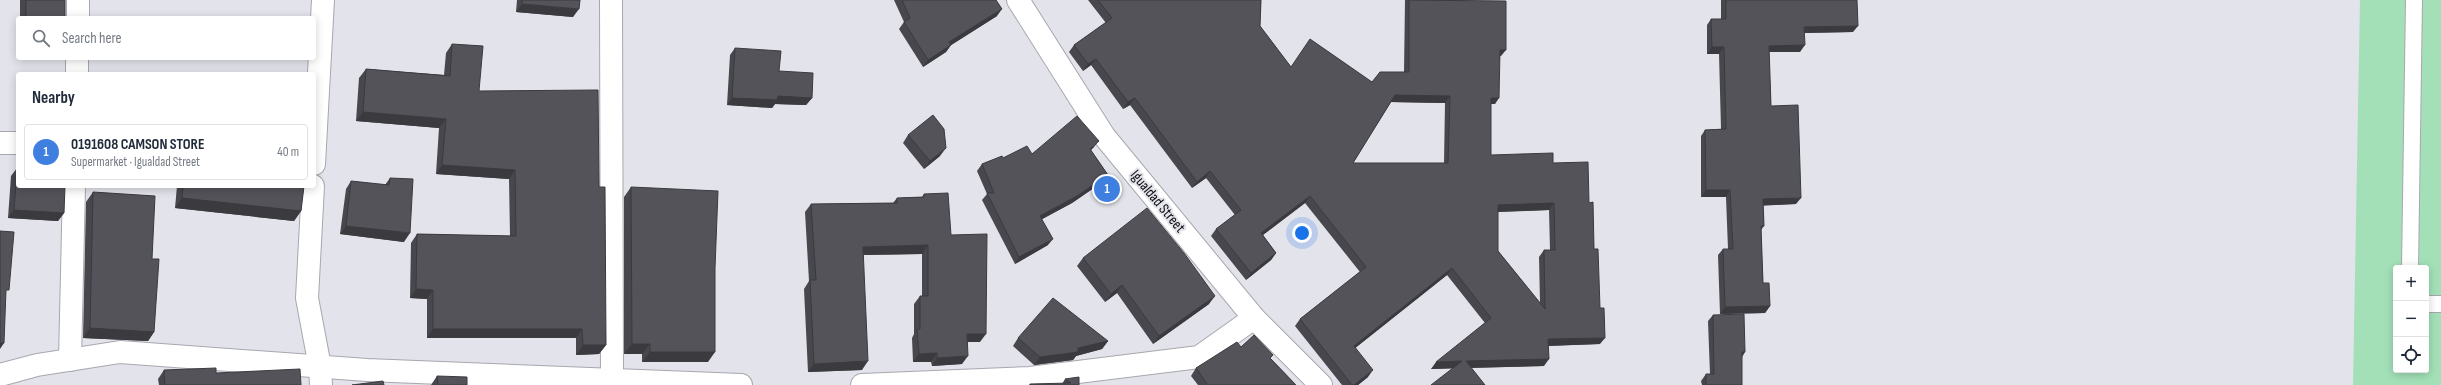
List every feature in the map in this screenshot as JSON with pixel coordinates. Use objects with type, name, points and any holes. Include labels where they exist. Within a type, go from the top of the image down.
[{"type":"street","points":[[78,0],[78,16]]},
{"type":"street","points":[[316,128],[323,0]]},
{"type":"street","points":[[610,0],[612,378]]},
{"type":"street","name":"Igualdad Street","points":[[1018,0],[1104,136],[1254,318],[1321,385]]},
{"type":"street","points":[[77,60],[77,72]]},
{"type":"street","points":[[0,143],[16,143]]},
{"type":"street","points":[[70,360],[74,188]]},
{"type":"street","points":[[313,188],[307,298],[320,376]]},
{"type":"street","points":[[862,385],[916,384],[1030,378],[1078,378],[1199,357],[1254,318]]},
{"type":"street","points":[[0,375],[37,365],[120,352],[320,376],[612,378],[741,385]]},
{"type":"lane","points":[[2410,265],[2414,0]]},
{"type":"lane","points":[[2429,304],[2441,304]]},
{"type":"green space","points":[[2360,0],[2441,0],[2441,385],[2353,385]]},
{"type":"building","points":[[26,0],[65,0],[65,16],[26,16]]},
{"type":"building","points":[[522,0],[580,0],[579,9],[522,4]]},
{"type":"building","points":[[902,0],[996,0],[1002,9],[949,42],[951,45],[928,60],[904,22],[910,18]]},
{"type":"building","points":[[1098,0],[1261,0],[1260,26],[1291,67],[1310,39],[1372,82],[1380,72],[1409,72],[1409,0],[1506,1],[1506,50],[1500,50],[1499,98],[1491,98],[1491,155],[1553,153],[1553,163],[1588,162],[1589,203],[1593,202],[1594,249],[1598,249],[1600,308],[1604,308],[1605,338],[1548,339],[1549,359],[1466,361],[1485,385],[1431,385],[1462,361],[1436,362],[1491,318],[1452,268],[1354,346],[1373,370],[1352,385],[1300,319],[1366,267],[1310,196],[1261,233],[1276,253],[1251,273],[1216,229],[1241,210],[1210,171],[1197,182],[1135,98],[1128,102],[1096,59],[1088,64],[1074,45],[1112,18]],"holes":[[[1395,95],[1450,96],[1448,163],[1353,163]],[[1554,203],[1555,250],[1544,250],[1545,309],[1498,251],[1498,205]]]},
{"type":"building","points":[[1726,0],[1857,0],[1858,26],[1804,27],[1805,45],[1769,46],[1771,106],[1798,105],[1801,198],[1763,199],[1764,226],[1761,226],[1763,283],[1769,283],[1770,306],[1725,307],[1723,249],[1733,249],[1730,190],[1706,190],[1705,130],[1726,129],[1724,47],[1712,47],[1711,19],[1726,19]]},
{"type":"building","points":[[452,44],[483,46],[479,91],[598,90],[599,187],[605,187],[606,345],[583,345],[582,329],[433,329],[433,290],[416,289],[417,234],[516,236],[515,170],[442,165],[446,119],[363,112],[366,69],[450,76]]},
{"type":"building","points":[[735,48],[781,51],[779,71],[813,73],[812,98],[778,96],[777,100],[732,98]]},
{"type":"building","points":[[933,115],[944,129],[946,148],[930,161],[908,135]]},
{"type":"building","points":[[1077,116],[1099,141],[1090,149],[1108,175],[1077,196],[1040,216],[1053,239],[1019,257],[987,193],[994,193],[982,164],[1002,156],[1003,158],[1027,146],[1032,154]]},
{"type":"building","points":[[390,178],[413,179],[410,233],[346,226],[351,181],[389,185]]},
{"type":"building","points":[[16,182],[16,188],[65,188],[64,213],[14,210]]},
{"type":"building","points":[[631,187],[718,191],[715,268],[715,352],[650,352],[650,344],[632,344]]},
{"type":"building","points":[[183,188],[304,188],[301,211],[182,198]]},
{"type":"building","points":[[93,192],[155,196],[152,259],[159,259],[154,332],[90,328]]},
{"type":"building","points":[[948,193],[951,235],[987,234],[986,334],[967,334],[968,356],[937,358],[937,353],[919,354],[917,329],[920,329],[920,296],[928,296],[928,245],[863,247],[868,361],[814,364],[810,280],[816,280],[811,204],[897,203],[897,198],[924,197],[924,194]]},
{"type":"building","points":[[1147,208],[1184,253],[1215,296],[1159,336],[1122,285],[1111,294],[1083,258]]},
{"type":"building","points":[[0,231],[14,232],[9,290],[6,290],[4,343],[0,343]]},
{"type":"building","points":[[1053,298],[1108,341],[1078,348],[1078,352],[1040,357],[1018,338]]},
{"type":"building","points":[[1744,314],[1745,352],[1742,352],[1742,385],[1706,385],[1706,374],[1714,374],[1713,315]]},
{"type":"building","points":[[1254,335],[1273,355],[1270,358],[1296,385],[1208,385],[1196,368],[1237,342],[1241,347]]},
{"type":"building","points":[[216,368],[216,373],[300,369],[301,385],[165,385],[164,370]]},
{"type":"building","points":[[437,376],[467,377],[467,385],[438,385]]},
{"type":"building","points":[[1079,377],[1079,385],[1030,385],[1071,383],[1065,379]]},
{"type":"building","points":[[383,381],[384,385],[352,385]]},
{"type":"place","name":"0191608 CAMSON STORE","points":[[1107,189]]}]
